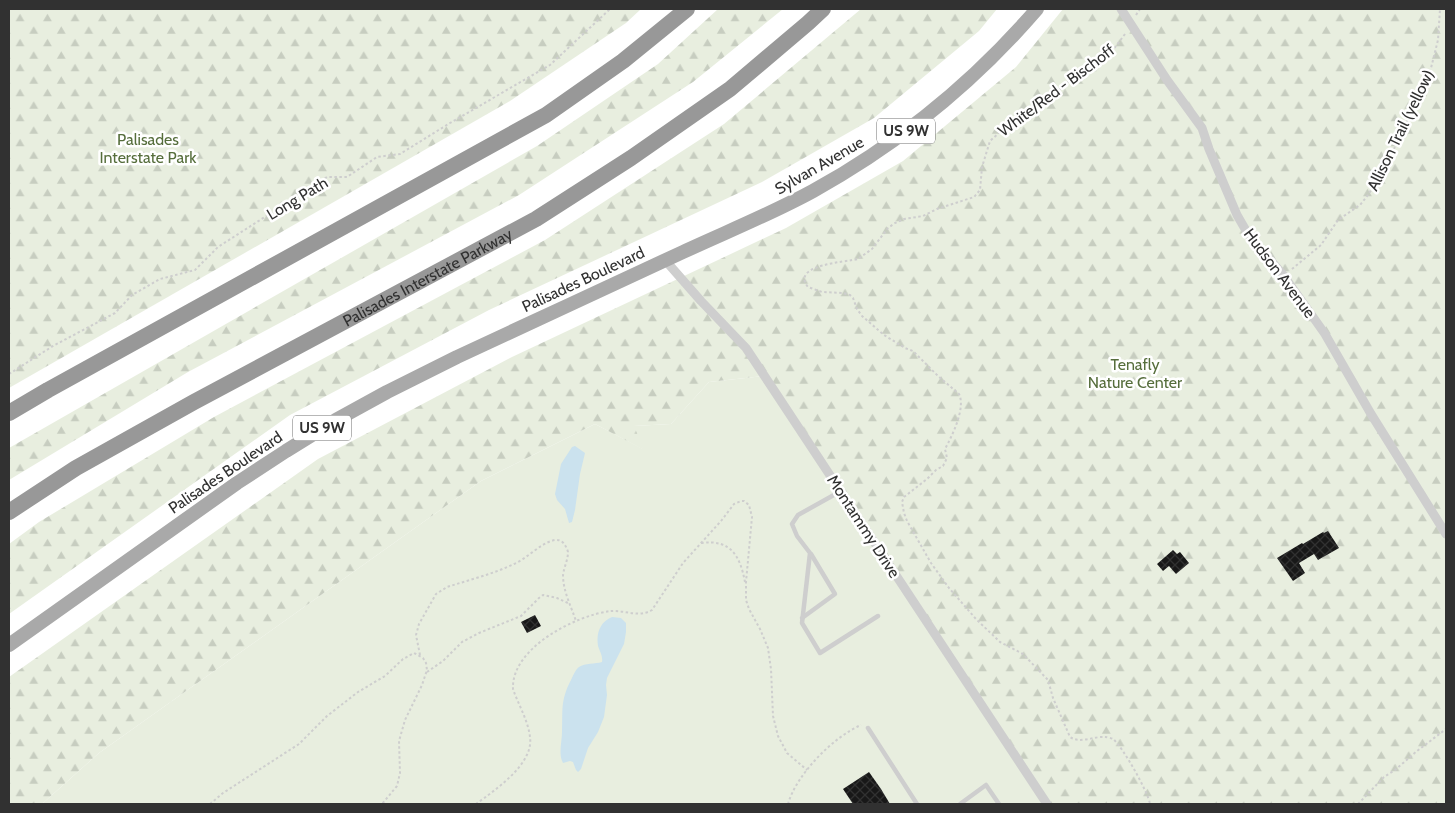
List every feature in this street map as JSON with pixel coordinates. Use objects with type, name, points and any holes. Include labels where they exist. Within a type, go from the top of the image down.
[{"type":"highway","points":[[9,413],[546,115],[623,61],[687,9]]},
{"type":"highway","name":"Palisades Interstate Parkway","points":[[9,512],[76,468],[194,402],[536,219],[631,158],[730,89],[808,24],[823,9]]},
{"type":"main road","name":"Sylvan Avenue","points":[[665,260],[796,200],[839,176],[884,147],[916,124],[961,86],[995,54],[1037,9]]},
{"type":"main road","name":"Palisades Boulevard","points":[[9,646],[238,483],[336,420],[426,372],[665,260]]},
{"type":"street","name":"Hudson Avenue","points":[[1121,9],[1132,23],[1167,80],[1202,128],[1232,202],[1245,228],[1260,249],[1284,276],[1325,334],[1371,414],[1446,534]]},
{"type":"street","name":"Montammy Drive","points":[[665,260],[746,348],[1047,804]]},
{"type":"lane","points":[[802,618],[835,594],[810,553],[797,536],[792,524],[798,516],[840,491]]},
{"type":"lane","points":[[810,553],[802,624],[820,653],[878,616]]},
{"type":"lane","points":[[868,728],[917,804]]},
{"type":"lane","points":[[960,804],[986,785],[999,804]]},
{"type":"path","name":"Long Path","points":[[9,374],[53,346],[115,313],[132,295],[160,279],[195,270],[218,248],[328,177],[347,177],[377,157],[400,154],[450,122],[550,65],[610,9]]},
{"type":"path","name":"Allison Trail (yellow)","points":[[1284,276],[1315,251],[1327,238],[1338,220],[1356,209],[1373,189],[1400,137],[1431,68],[1438,40],[1440,9]]},
{"type":"path","name":"White/Red - Bischoff","points":[[1132,23],[1110,54],[1082,70],[1060,89],[990,141],[982,167],[980,190],[974,197],[937,209],[923,216],[900,220],[888,228],[872,249],[864,256],[815,268],[804,275],[804,280],[808,287],[822,292],[843,292],[850,295],[862,316],[884,335],[912,351],[960,394],[960,412],[953,435],[945,449],[946,460],[943,466],[904,497],[902,502],[907,521],[931,563],[949,588],[976,619],[1000,642],[1024,654],[1048,680],[1053,698],[1070,737],[1076,740],[1101,737],[1113,739],[1145,790],[1150,804]]},
{"type":"path","points":[[476,804],[516,771],[529,748],[530,736],[513,689],[517,670],[526,655],[548,637],[586,617],[612,611],[639,614],[652,610],[684,563],[734,504],[741,501],[749,505],[752,517],[745,586]]},
{"type":"path","points":[[425,677],[427,670],[426,662],[422,657],[417,641],[417,629],[432,600],[440,591],[514,564],[556,540],[563,542],[568,552],[564,573],[565,590],[576,621]]},
{"type":"path","points":[[701,543],[716,542],[722,544],[733,551],[740,560],[748,609],[760,629],[768,648],[773,716],[778,736],[787,753],[807,770]]},
{"type":"path","points":[[382,804],[397,786],[400,773],[399,741],[405,720],[428,671],[444,661],[462,642],[521,616],[543,596],[557,598],[570,604]]},
{"type":"path","points":[[210,804],[228,790],[300,744],[327,716],[358,692],[385,676],[403,659],[414,653],[422,657]]},
{"type":"path","points":[[788,804],[795,788],[807,770],[837,740],[849,730],[861,725],[868,728]]},
{"type":"path","points":[[1358,804],[1384,777],[1396,770],[1446,729]]},
{"type":"green space","name":"Palisades Interstate Park","points":[[9,9],[641,9],[626,23],[510,101],[9,388]]},
{"type":"green space","points":[[718,9],[783,9],[693,82],[519,195],[188,372],[9,480],[9,448],[537,146],[658,64]]},
{"type":"green space","points":[[861,9],[997,9],[979,31],[874,118],[762,182],[489,310],[290,415],[9,614],[9,544],[39,522],[214,417],[545,240],[724,124]]},
{"type":"green space","name":"Tenafly Nature Center","points":[[1063,9],[1446,9],[1446,804],[1047,804],[764,376],[709,382],[671,424],[634,426],[644,450],[595,424],[481,481],[99,753],[42,804],[9,804],[9,677],[318,459],[512,357],[786,228],[903,161],[1016,67]]},
{"type":"green space","points":[[764,376],[1047,804],[42,804],[99,753],[481,481],[595,424],[643,449],[633,426],[671,424],[709,382]]},
{"type":"water","points":[[575,446],[585,453],[575,510],[572,522],[569,523],[565,509],[557,500],[555,494],[561,464],[572,447]]},
{"type":"water","points":[[612,617],[621,618],[626,623],[624,644],[607,678],[604,717],[578,772],[573,762],[563,763],[561,756],[564,700],[567,687],[578,668],[602,662],[598,646],[598,632],[604,622]]},
{"type":"building","points":[[1328,531],[1339,548],[1318,560],[1314,554],[1299,563],[1305,573],[1293,581],[1277,558],[1302,543]]},
{"type":"building","points":[[1173,550],[1177,554],[1180,552],[1189,563],[1176,574],[1169,566],[1163,571],[1157,564]]},
{"type":"building","points":[[535,615],[541,626],[527,633],[521,622]]},
{"type":"building","points":[[869,772],[890,804],[853,804],[843,789]]}]
